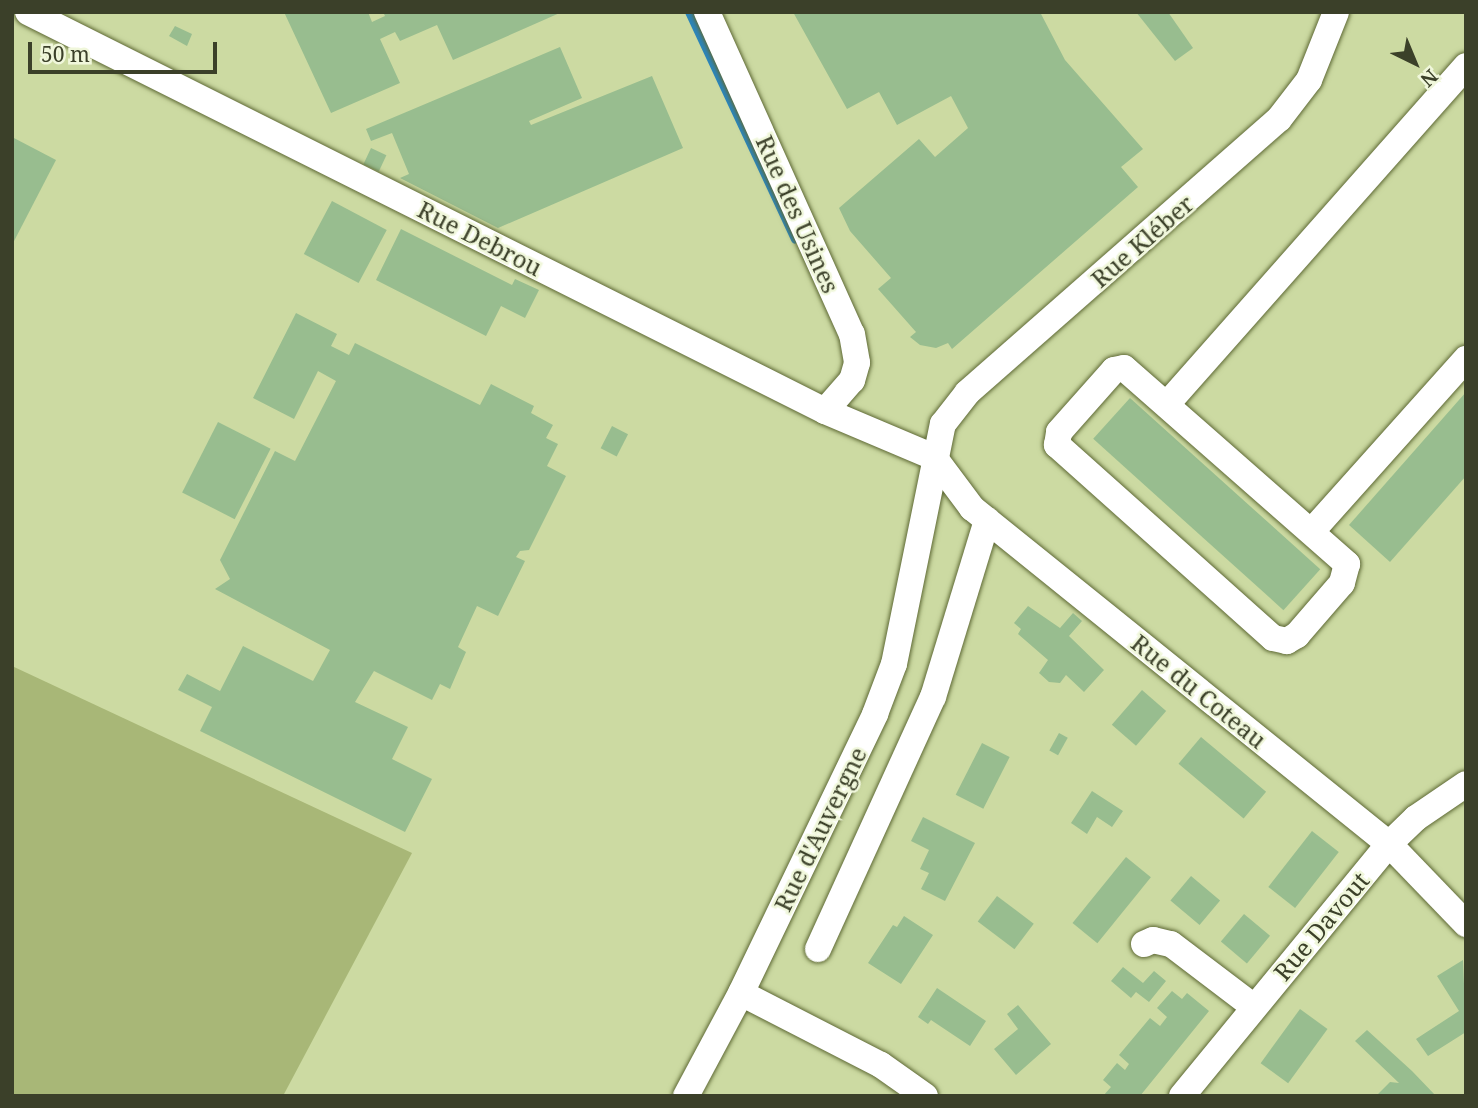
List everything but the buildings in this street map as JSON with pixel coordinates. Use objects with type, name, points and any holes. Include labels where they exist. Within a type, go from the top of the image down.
[{"type":"street","name":"Rue Debrou","points":[[28,12],[825,411],[934,457]]},
{"type":"street","name":"Rue des Usines","points":[[707,12],[852,334],[856,363],[852,380],[825,411]]},
{"type":"street","name":"Rue Kléber","points":[[934,457],[943,424],[967,393],[1256,142],[1295,101],[1318,63],[1336,12]]},
{"type":"street","points":[[1168,403],[1466,66]]},
{"type":"street","points":[[1312,531],[1466,359]]},
{"type":"street","points":[[1114,370],[1133,373],[1312,531],[1347,564],[1348,573],[1297,635],[1279,641],[1057,444],[1059,432],[1114,370]]},
{"type":"street","name":"Rue du Coteau","points":[[934,457],[960,495],[987,520],[1389,844],[1466,924]]},
{"type":"street","name":"Rue d'Auvergne","points":[[686,1096],[741,993],[876,714],[894,664],[934,457]]},
{"type":"street","name":"Rue d'Auvergne","points":[[818,949],[933,697],[987,520]]},
{"type":"street","name":"Rue Davout","points":[[1182,1096],[1389,844],[1441,799],[1466,785]]},
{"type":"street","points":[[1144,944],[1153,940],[1171,944],[1254,1007]]},
{"type":"street","points":[[741,993],[881,1065],[925,1096]]},
{"type":"green space","points":[[12,666],[412,853],[283,1096],[12,1096]]},
{"type":"waterway","points":[[689,12],[795,239]]}]
